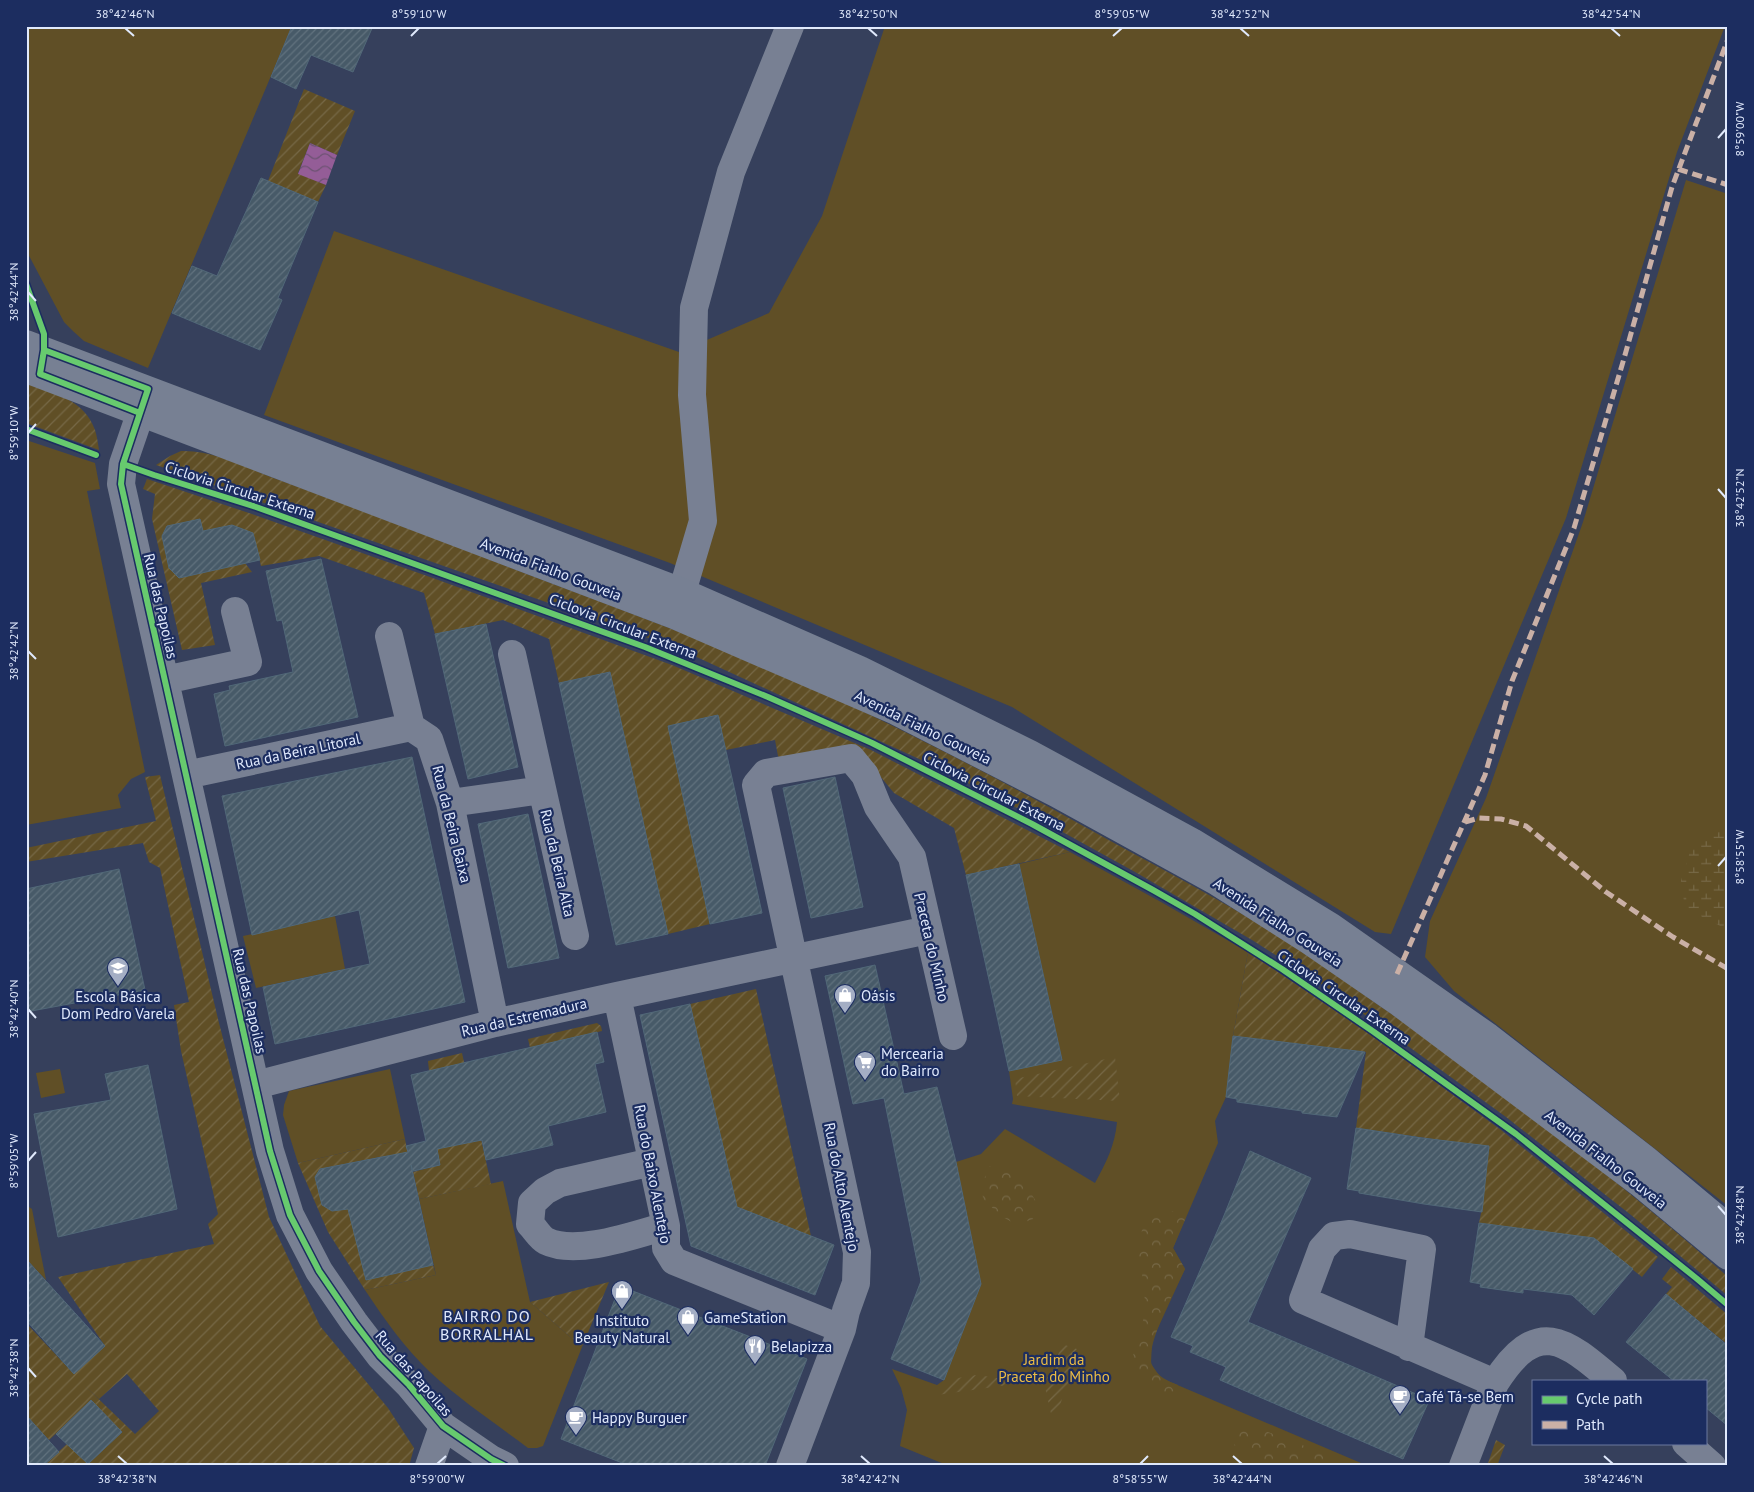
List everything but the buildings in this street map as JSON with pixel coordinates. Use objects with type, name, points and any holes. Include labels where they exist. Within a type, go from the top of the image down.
[{"type":"main road","name":"Avenida Fialho Gouveia","points":[[26,344],[144,401],[674,615],[896,711],[1056,793],[1216,881],[1310,941],[1400,1003],[1640,1183],[1728,1256]]},
{"type":"main road","name":"Avenida Fialho Gouveia","points":[[26,369],[144,401],[682,592],[860,670],[1030,754],[1192,842],[1331,927],[1488,1037],[1645,1159],[1728,1228]]},
{"type":"street","points":[[682,592],[703,521],[692,395],[694,308],[731,172],[790,26]]},
{"type":"street","name":"Rua das Papoilas","points":[[144,401],[122,464],[121,484],[270,1152],[290,1215],[319,1271],[380,1356],[409,1385],[443,1426],[495,1464]]},
{"type":"street","points":[[165,680],[248,662],[235,611]]},
{"type":"street","points":[[389,636],[411,727]]},
{"type":"street","name":"Rua da Beira Alta","points":[[512,654],[575,936]]},
{"type":"street","name":"Rua da Beira Litoral","points":[[186,775],[411,727]]},
{"type":"street","name":"Rua da Beira Baixa","points":[[411,727],[429,739],[450,803],[495,1023]]},
{"type":"street","name":"Rua do Alto Alentejo","points":[[790,1466],[842,1329],[856,1283],[857,1252],[756,785],[766,773],[851,758],[865,775],[878,807],[912,857]]},
{"type":"street","name":"Rua da Beira Alta","points":[[450,803],[542,790]]},
{"type":"street","name":"Praceta do Minho","points":[[912,857],[953,1036]]},
{"type":"street","name":"Rua da Estremadura","points":[[256,1085],[495,1023],[928,930]]},
{"type":"street","name":"Rua do Baixo Alentejo","points":[[617,996],[666,1226],[666,1248],[674,1261],[842,1329]]},
{"type":"street","points":[[652,1162],[560,1183],[545,1191],[532,1203],[530,1224],[544,1240],[561,1246],[578,1247],[629,1237],[666,1226]]},
{"type":"street","points":[[1409,1347],[1422,1249],[1350,1234],[1334,1236],[1322,1249],[1303,1300],[1409,1347],[1496,1383]]},
{"type":"street","points":[[1463,1466],[1496,1383],[1506,1366],[1519,1352],[1533,1344],[1553,1341],[1573,1349],[1612,1380]]},
{"type":"street","points":[[429,1466],[443,1426]]},
{"type":"street","points":[[1687,1444],[1712,1466]]},
{"type":"green space","points":[[26,26],[292,26],[148,368],[84,341],[74,332],[64,322],[26,250]]},
{"type":"green space","points":[[885,26],[1725,26],[1677,152],[1566,518],[1391,934],[1375,932],[1012,707],[670,563],[264,415],[334,231],[679,352],[769,313],[822,216]]},
{"type":"green space","points":[[304,89],[355,111],[337,155],[310,143],[298,173],[326,185],[318,202],[268,181]]},
{"type":"green space","points":[[1686,180],[1728,194],[1728,1206],[1454,991],[1425,957],[1430,921],[1486,798],[1583,522]]},
{"type":"green space","points":[[26,381],[57,393],[84,411],[95,430],[99,450],[26,423]]},
{"type":"green space","points":[[26,440],[95,463],[100,489],[87,491],[145,772],[131,779],[118,795],[121,808],[26,825]]},
{"type":"green space","points":[[181,451],[207,454],[232,461],[652,621],[763,666],[890,725],[973,767],[1213,897],[1300,950],[1468,1068],[1557,1135],[1728,1277],[1728,1296],[1631,1215],[1506,1117],[1329,989],[1252,940],[1039,819],[930,764],[677,648],[156,465]]},
{"type":"green space","points":[[147,479],[430,577],[672,665],[871,750],[1070,852],[966,875],[954,828],[894,793],[856,747],[782,761],[778,756],[775,740],[726,750],[717,715],[668,726],[710,924],[668,934],[610,672],[559,683],[549,639],[503,620],[435,634],[424,593],[319,556],[261,566],[253,533],[222,527],[203,531],[167,526],[162,536],[169,568],[179,578],[245,563],[252,572],[201,583],[215,645],[182,650],[152,519],[155,494],[143,489]]},
{"type":"green space","points":[[160,775],[219,1023],[269,1217],[320,1326],[388,1408],[414,1448],[409,1466],[43,1466],[67,1444],[88,1464],[122,1432],[91,1400],[49,1440],[26,1415],[26,1323],[74,1374],[105,1346],[58,1277],[214,1244],[208,1224],[218,1214],[181,1051],[174,1005],[189,1002],[160,868],[149,862],[143,843],[26,862],[26,848],[156,821],[145,777]],"holes":[[[127,1374],[159,1411],[135,1434],[83,1384],[99,1399]]]},
{"type":"green space","points":[[1728,821],[1728,930],[1685,908],[1681,881],[1690,851],[1719,826]]},
{"type":"green space","name":"Jardim da Praceta do Minho","points":[[1070,852],[1248,952],[1233,1036],[1226,1097],[1215,1121],[1218,1143],[1173,1248],[1185,1269],[1152,1341],[1151,1364],[1161,1378],[1368,1466],[949,1466],[900,1446],[907,1410],[901,1388],[892,1369],[937,1385],[944,1380],[981,1284],[956,1162],[981,1154],[1005,1129],[1095,1183],[1112,1146],[1117,1122],[1012,1104],[1009,1071],[1062,1059],[1019,864]]},
{"type":"green space","points":[[335,916],[345,969],[256,988],[243,936]]},
{"type":"green space","points":[[1248,952],[1364,1030],[1501,1130],[1658,1257],[1642,1277],[1594,1239],[1479,1223],[1489,1147],[1356,1128],[1366,1052],[1233,1036]]},
{"type":"green space","points":[[756,989],[811,1236],[737,1207],[690,1004]]},
{"type":"green space","points":[[597,1023],[601,1026],[602,1031],[541,1045],[541,1095],[528,1039]]},
{"type":"green space","points":[[462,1053],[491,1184],[419,1199],[413,1172],[440,1165],[428,1061]]},
{"type":"green space","points":[[1115,1057],[1120,1101],[1017,1096],[1015,1079]]},
{"type":"green space","points":[[60,1069],[65,1093],[41,1098],[36,1073]]},
{"type":"green space","points":[[390,1069],[405,1139],[298,1163],[283,1115],[289,1091]]},
{"type":"green space","points":[[405,1139],[408,1154],[380,1157],[320,1169],[315,1177],[322,1205],[332,1211],[390,1203],[400,1229],[356,1240],[366,1280],[433,1265],[436,1275],[365,1290],[328,1232],[298,1163]]},
{"type":"green space","points":[[989,1166],[1006,1170],[1029,1190],[1037,1203],[1033,1219],[1017,1225],[1001,1216],[983,1199],[982,1185]]},
{"type":"green space","points":[[503,1181],[530,1302],[582,1347],[543,1446],[537,1448],[528,1448],[465,1402],[430,1372],[395,1333],[365,1290],[436,1275],[419,1199]]},
{"type":"green space","points":[[26,1205],[32,1209],[46,1280],[26,1259]]},
{"type":"green space","points":[[1174,1211],[1186,1217],[1173,1248],[1185,1269],[1162,1317],[1151,1356],[1152,1365],[1157,1373],[1178,1385],[1176,1394],[1168,1396],[1155,1392],[1145,1381],[1136,1366],[1133,1356],[1143,1321],[1145,1301],[1142,1274],[1136,1255],[1142,1230],[1156,1214]]},
{"type":"green space","points":[[1671,1267],[1728,1315],[1728,1345],[1666,1294],[1672,1287],[1662,1279]]},
{"type":"green space","points":[[609,1282],[582,1347],[530,1302]]},
{"type":"green space","points":[[1062,1344],[1080,1350],[1078,1366],[1072,1381],[1064,1392],[1059,1409],[1052,1418],[1044,1383],[1054,1366]]},
{"type":"green space","points":[[978,1375],[997,1378],[1007,1382],[1008,1385],[937,1395],[944,1385],[954,1379]]},
{"type":"green space","points":[[1248,1425],[1353,1466],[1272,1466],[1234,1445],[1238,1432]]},
{"type":"green space","points":[[1496,1440],[1505,1445],[1497,1466],[1487,1466]]},
{"type":"water","points":[[310,143],[337,155],[326,185],[298,174]]},
{"type":"marked path","points":[[1397,974],[1485,775],[1512,681],[1574,528],[1672,187],[1728,39]]},
{"type":"marked path","points":[[1678,169],[1728,185]]},
{"type":"marked path","points":[[1465,822],[1479,818],[1501,819],[1526,826],[1606,892],[1673,937],[1728,969]]},
{"type":"cycle path","points":[[26,284],[44,334],[44,350],[40,374],[140,413]]},
{"type":"cycle path","points":[[44,350],[148,389],[123,464],[121,484],[270,1151],[290,1215],[319,1271],[380,1356],[409,1385],[443,1426],[491,1459],[505,1466]]},
{"type":"cycle path","points":[[26,429],[96,455]]},
{"type":"cycle path","name":"Ciclovia Circular Externa","points":[[123,464],[256,507],[645,647],[768,697],[872,743],[1032,824],[1195,914],[1282,969],[1374,1032],[1516,1134],[1728,1305]]},
{"type":"place","name":"Escola Básica Dom Pedro Varela","points":[[118,987]]},
{"type":"place","name":"Oásis","points":[[845,1014]]},
{"type":"place","name":"Mercearia do Bairro","points":[[865,1081]]},
{"type":"place","name":"Instituto Beauty Natural","points":[[622,1310]]},
{"type":"place","name":"GameStation","points":[[688,1336]]},
{"type":"place","name":"Belapizza","points":[[755,1365]]},
{"type":"place","name":"Café Tá-se Bem","points":[[1400,1415]]},
{"type":"place","name":"Happy Burguer","points":[[576,1436]]},
{"type":"district","name":"BAIRRO DO BORRALHAL","points":[[487,1325]]}]
